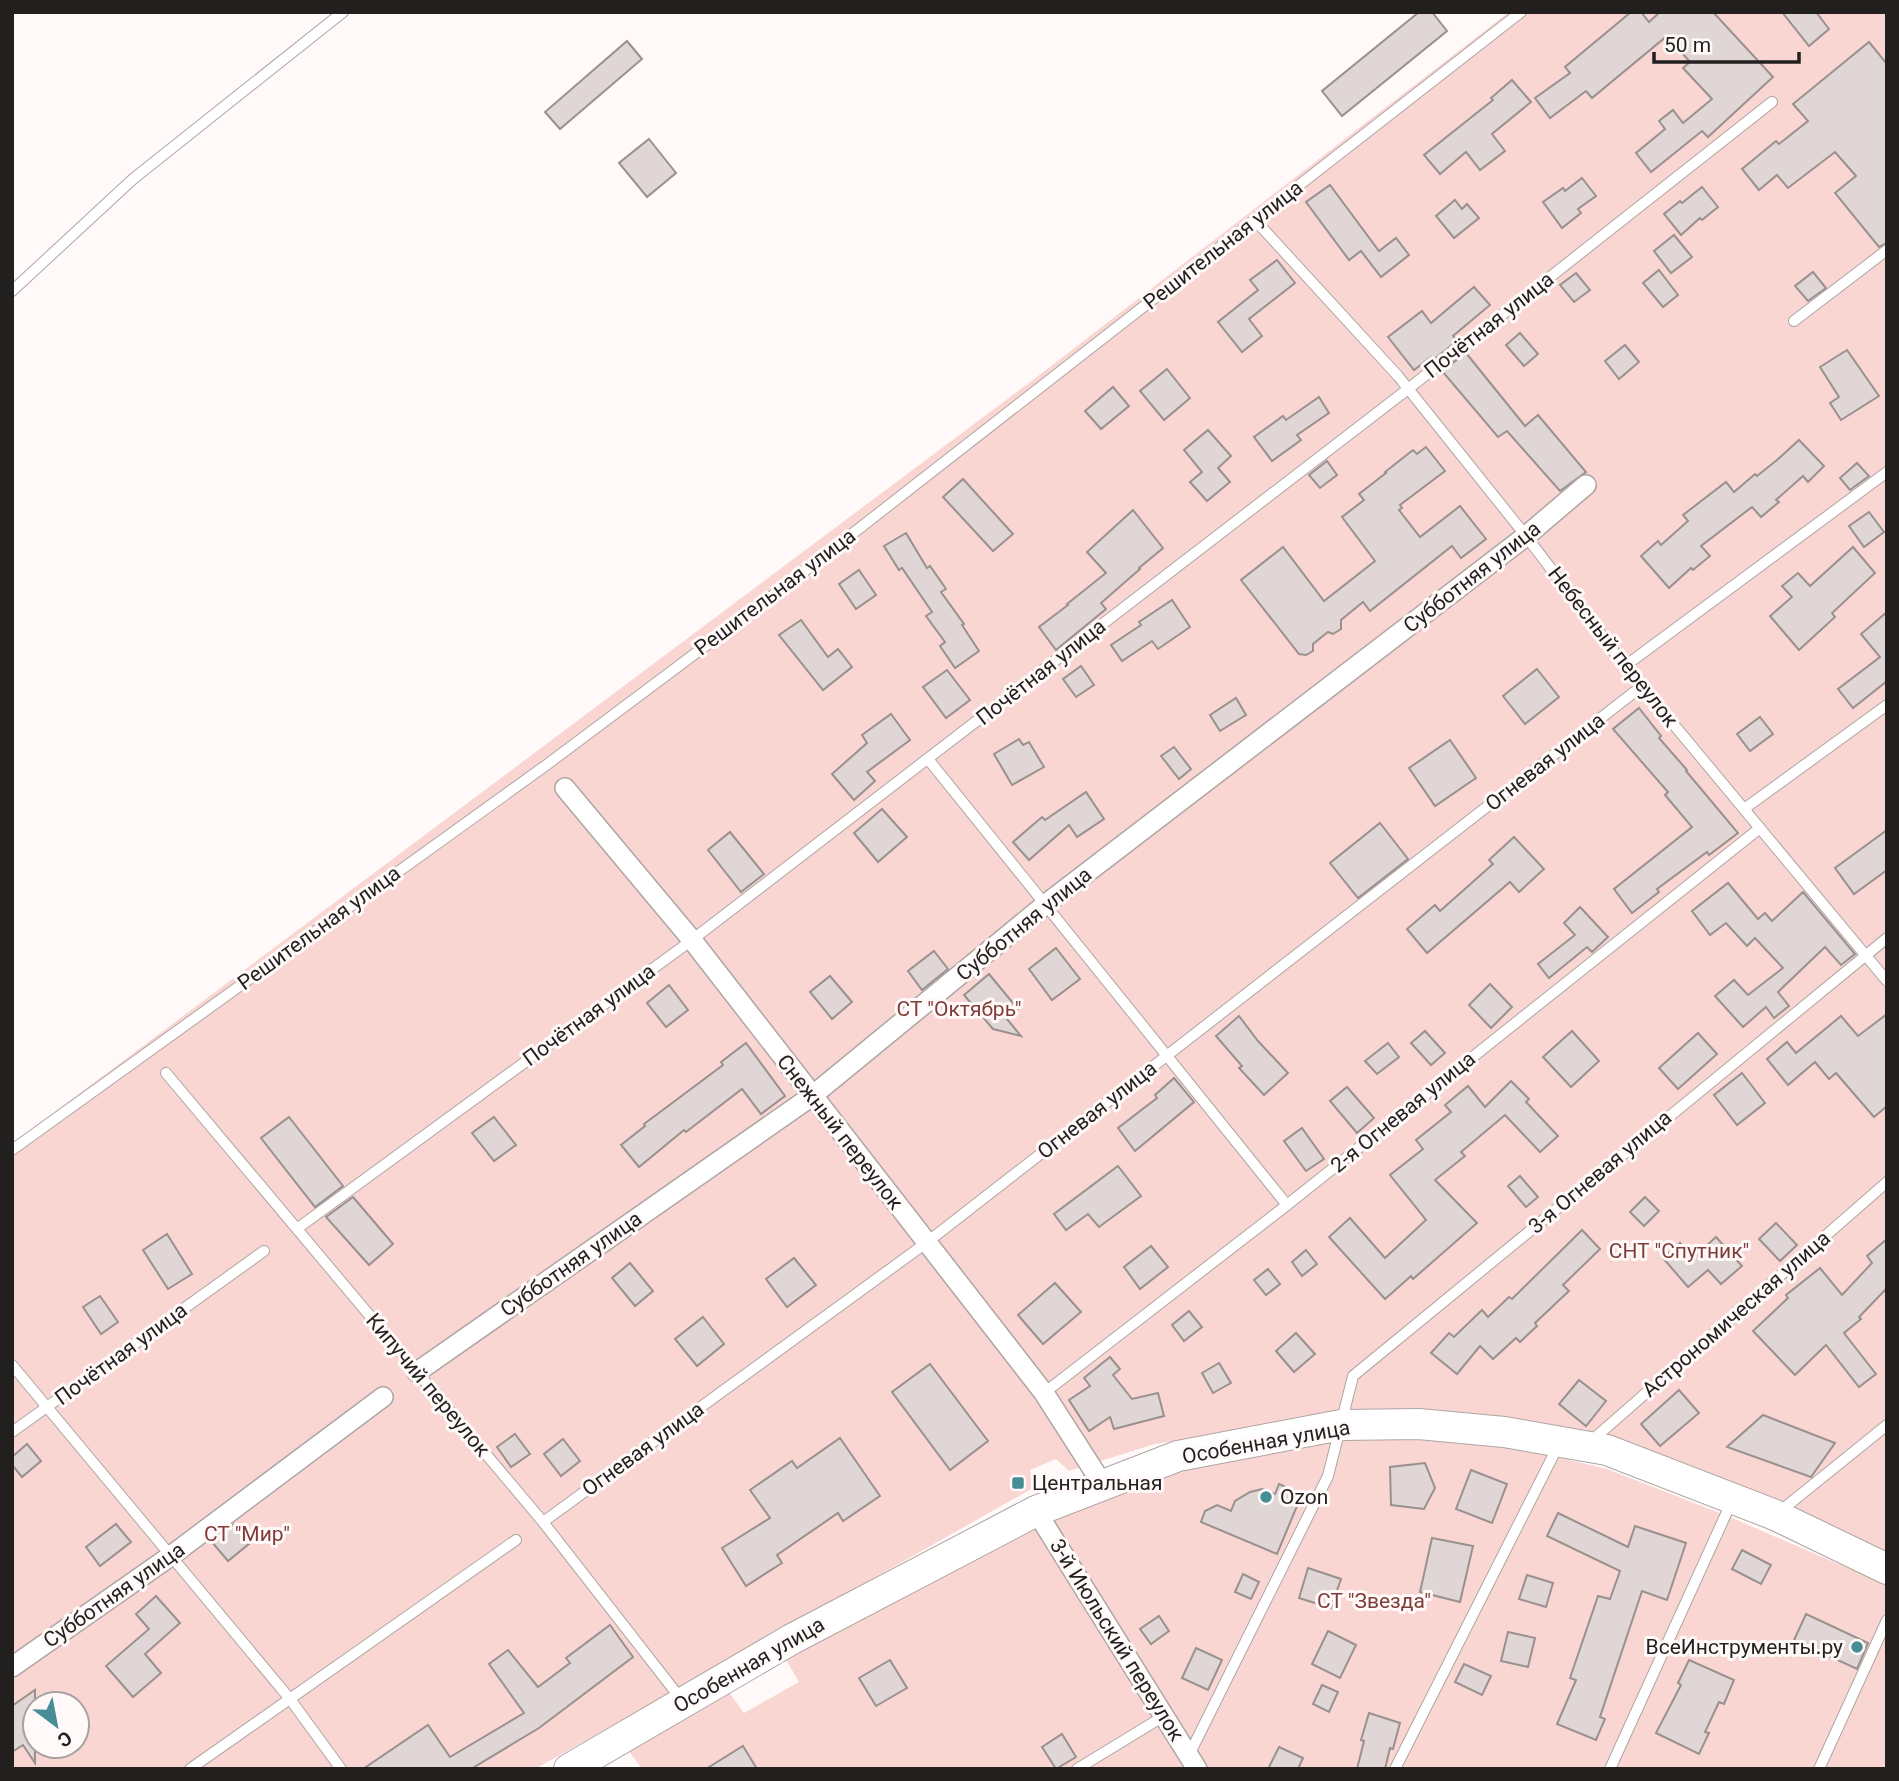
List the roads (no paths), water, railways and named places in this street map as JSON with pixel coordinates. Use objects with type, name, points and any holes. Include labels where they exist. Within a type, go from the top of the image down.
[{"type":"main road","name":"Особенная улица","points":[[569,1769],[792,1639],[1036,1511],[1178,1456],[1341,1425],[1419,1424],[1504,1432],[1607,1450],[1775,1515],[1887,1569]]},
{"type":"street","name":"Субботняя улица","points":[[417,1372],[812,1096],[1046,904],[1527,536],[1586,485]]},
{"type":"street","name":"Снежный переулок","points":[[565,788],[692,940],[1044,1393],[1103,1485]]},
{"type":"street","name":"Субботняя улица","points":[[12,1667],[172,1555],[383,1397]]},
{"type":"street","name":"3-й Июльский переулок","points":[[1036,1511],[1193,1762]]},
{"type":"lane","points":[[12,291],[133,179],[343,12]]},
{"type":"lane","name":"Решительная улица","points":[[12,1150],[534,774],[755,609],[1521,12]]},
{"type":"lane","name":"Почётная улица","points":[[298,1228],[692,940],[1408,389],[1772,102]]},
{"type":"lane","name":"Небесный переулок","points":[[1255,219],[1408,389],[1527,536],[1625,666],[1887,981]]},
{"type":"lane","points":[[1794,321],[1887,250]]},
{"type":"lane","points":[[1625,666],[1887,472]]},
{"type":"lane","name":"Огневая улица","points":[[543,1522],[926,1243],[1642,686]]},
{"type":"lane","points":[[1744,809],[1887,705]]},
{"type":"lane","points":[[928,759],[1287,1205]]},
{"type":"lane","name":"2-я Огневая улица","points":[[1044,1393],[1287,1205],[1760,828]]},
{"type":"lane","name":"3-я Огневая улица","points":[[1193,1762],[1328,1476],[1353,1376],[1864,954],[1887,938]]},
{"type":"lane","name":"Кипучий переулок","points":[[166,1073],[543,1522],[683,1702]]},
{"type":"lane","name":"Астрономическая улица","points":[[1395,1769],[1573,1443],[1887,1182]]},
{"type":"lane","name":"Почётная улица","points":[[12,1432],[264,1251]]},
{"type":"lane","points":[[12,1365],[290,1699],[341,1769]]},
{"type":"lane","points":[[1775,1515],[1887,1425]]},
{"type":"lane","points":[[1609,1769],[1732,1499]]},
{"type":"lane","points":[[190,1769],[516,1540]]},
{"type":"lane","points":[[1819,1769],[1887,1620]]},
{"type":"lane","points":[[1077,1769],[1164,1716]]},
{"type":"place","name":"Центральная","points":[[1018,1483]]},
{"type":"place","name":"Ozon","points":[[1266,1497]]},
{"type":"place","name":"ВсеИнструменты.ру","points":[[1857,1647]]},
{"type":"park label","name":"СТ \"Октябрь\"","points":[[959,1009]]},
{"type":"park label","name":"СНТ \"Спутник\"","points":[[1679,1251]]},
{"type":"park label","name":"СТ \"Мир\"","points":[[247,1534]]},
{"type":"park label","name":"СТ \"Звезда\"","points":[[1374,1601]]}]
